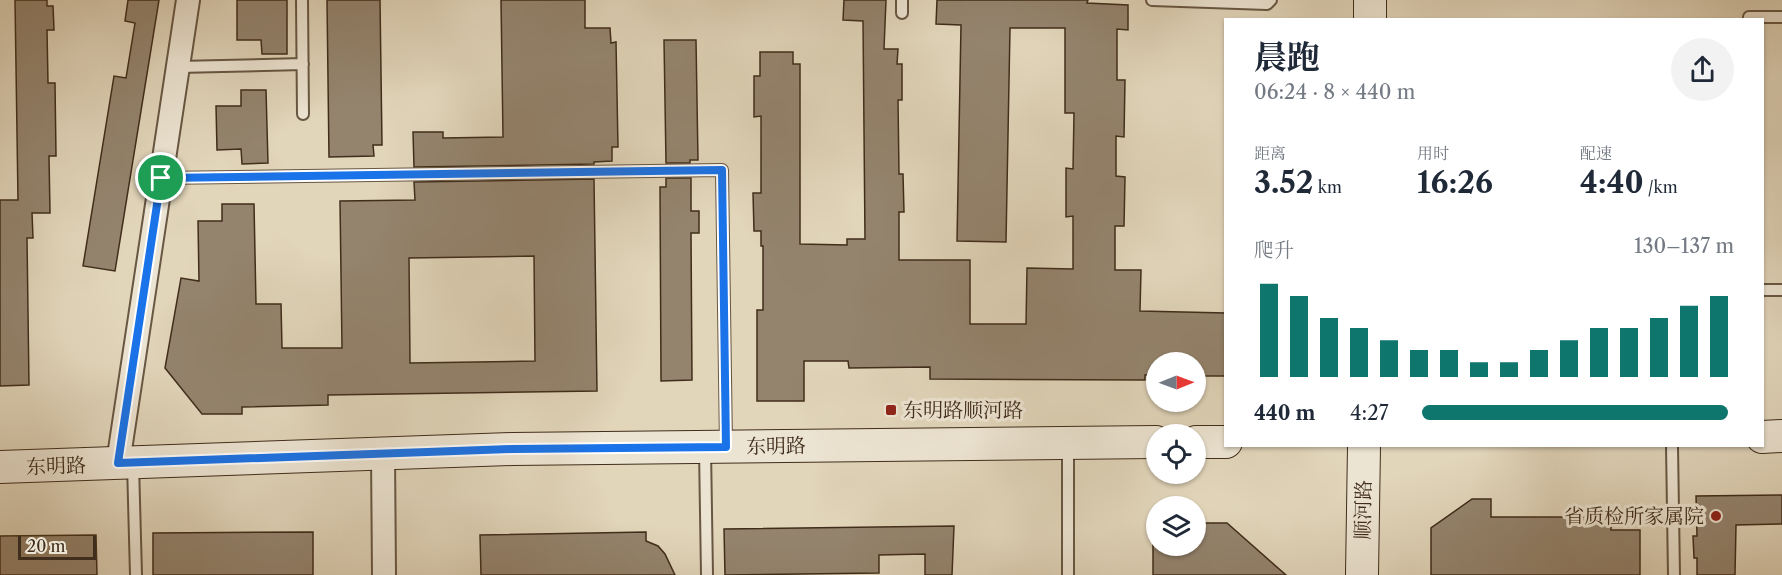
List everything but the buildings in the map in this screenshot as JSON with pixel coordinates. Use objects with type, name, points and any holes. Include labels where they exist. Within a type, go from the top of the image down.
[{"type":"street","points":[[126,463],[161,178],[188,0]]},
{"type":"street","points":[[1370,0],[1370,18]]},
{"type":"street","points":[[1764,436],[1782,436]]},
{"type":"street","name":"东明路","points":[[0,468],[512,449],[1146,442]]},
{"type":"street","points":[[1206,442],[1224,442]]},
{"type":"street","name":"顺河路","points":[[1362,575],[1364,447]]},
{"type":"street","points":[[383,454],[384,575]]},
{"type":"lane","points":[[302,0],[303,114]]},
{"type":"lane","points":[[902,0],[902,13]]},
{"type":"lane","points":[[1152,0],[1267,4],[1271,0]]},
{"type":"lane","points":[[1749,18],[1782,17]]},
{"type":"lane","points":[[178,67],[303,64]]},
{"type":"lane","points":[[161,178],[722,170],[715,447],[707,575]]},
{"type":"lane","points":[[1764,290],[1782,290]]},
{"type":"lane","points":[[1068,443],[1068,575]]},
{"type":"lane","points":[[1672,447],[1674,575]]},
{"type":"lane","points":[[126,463],[136,575]]},
{"type":"place","name":"东明路顺河路","points":[[891,410]]},
{"type":"place","name":"省质检所家属院","points":[[1716,516]]},
{"type":"route","points":[[722,170],[726,447],[512,449],[118,463],[161,178],[722,170]]}]
